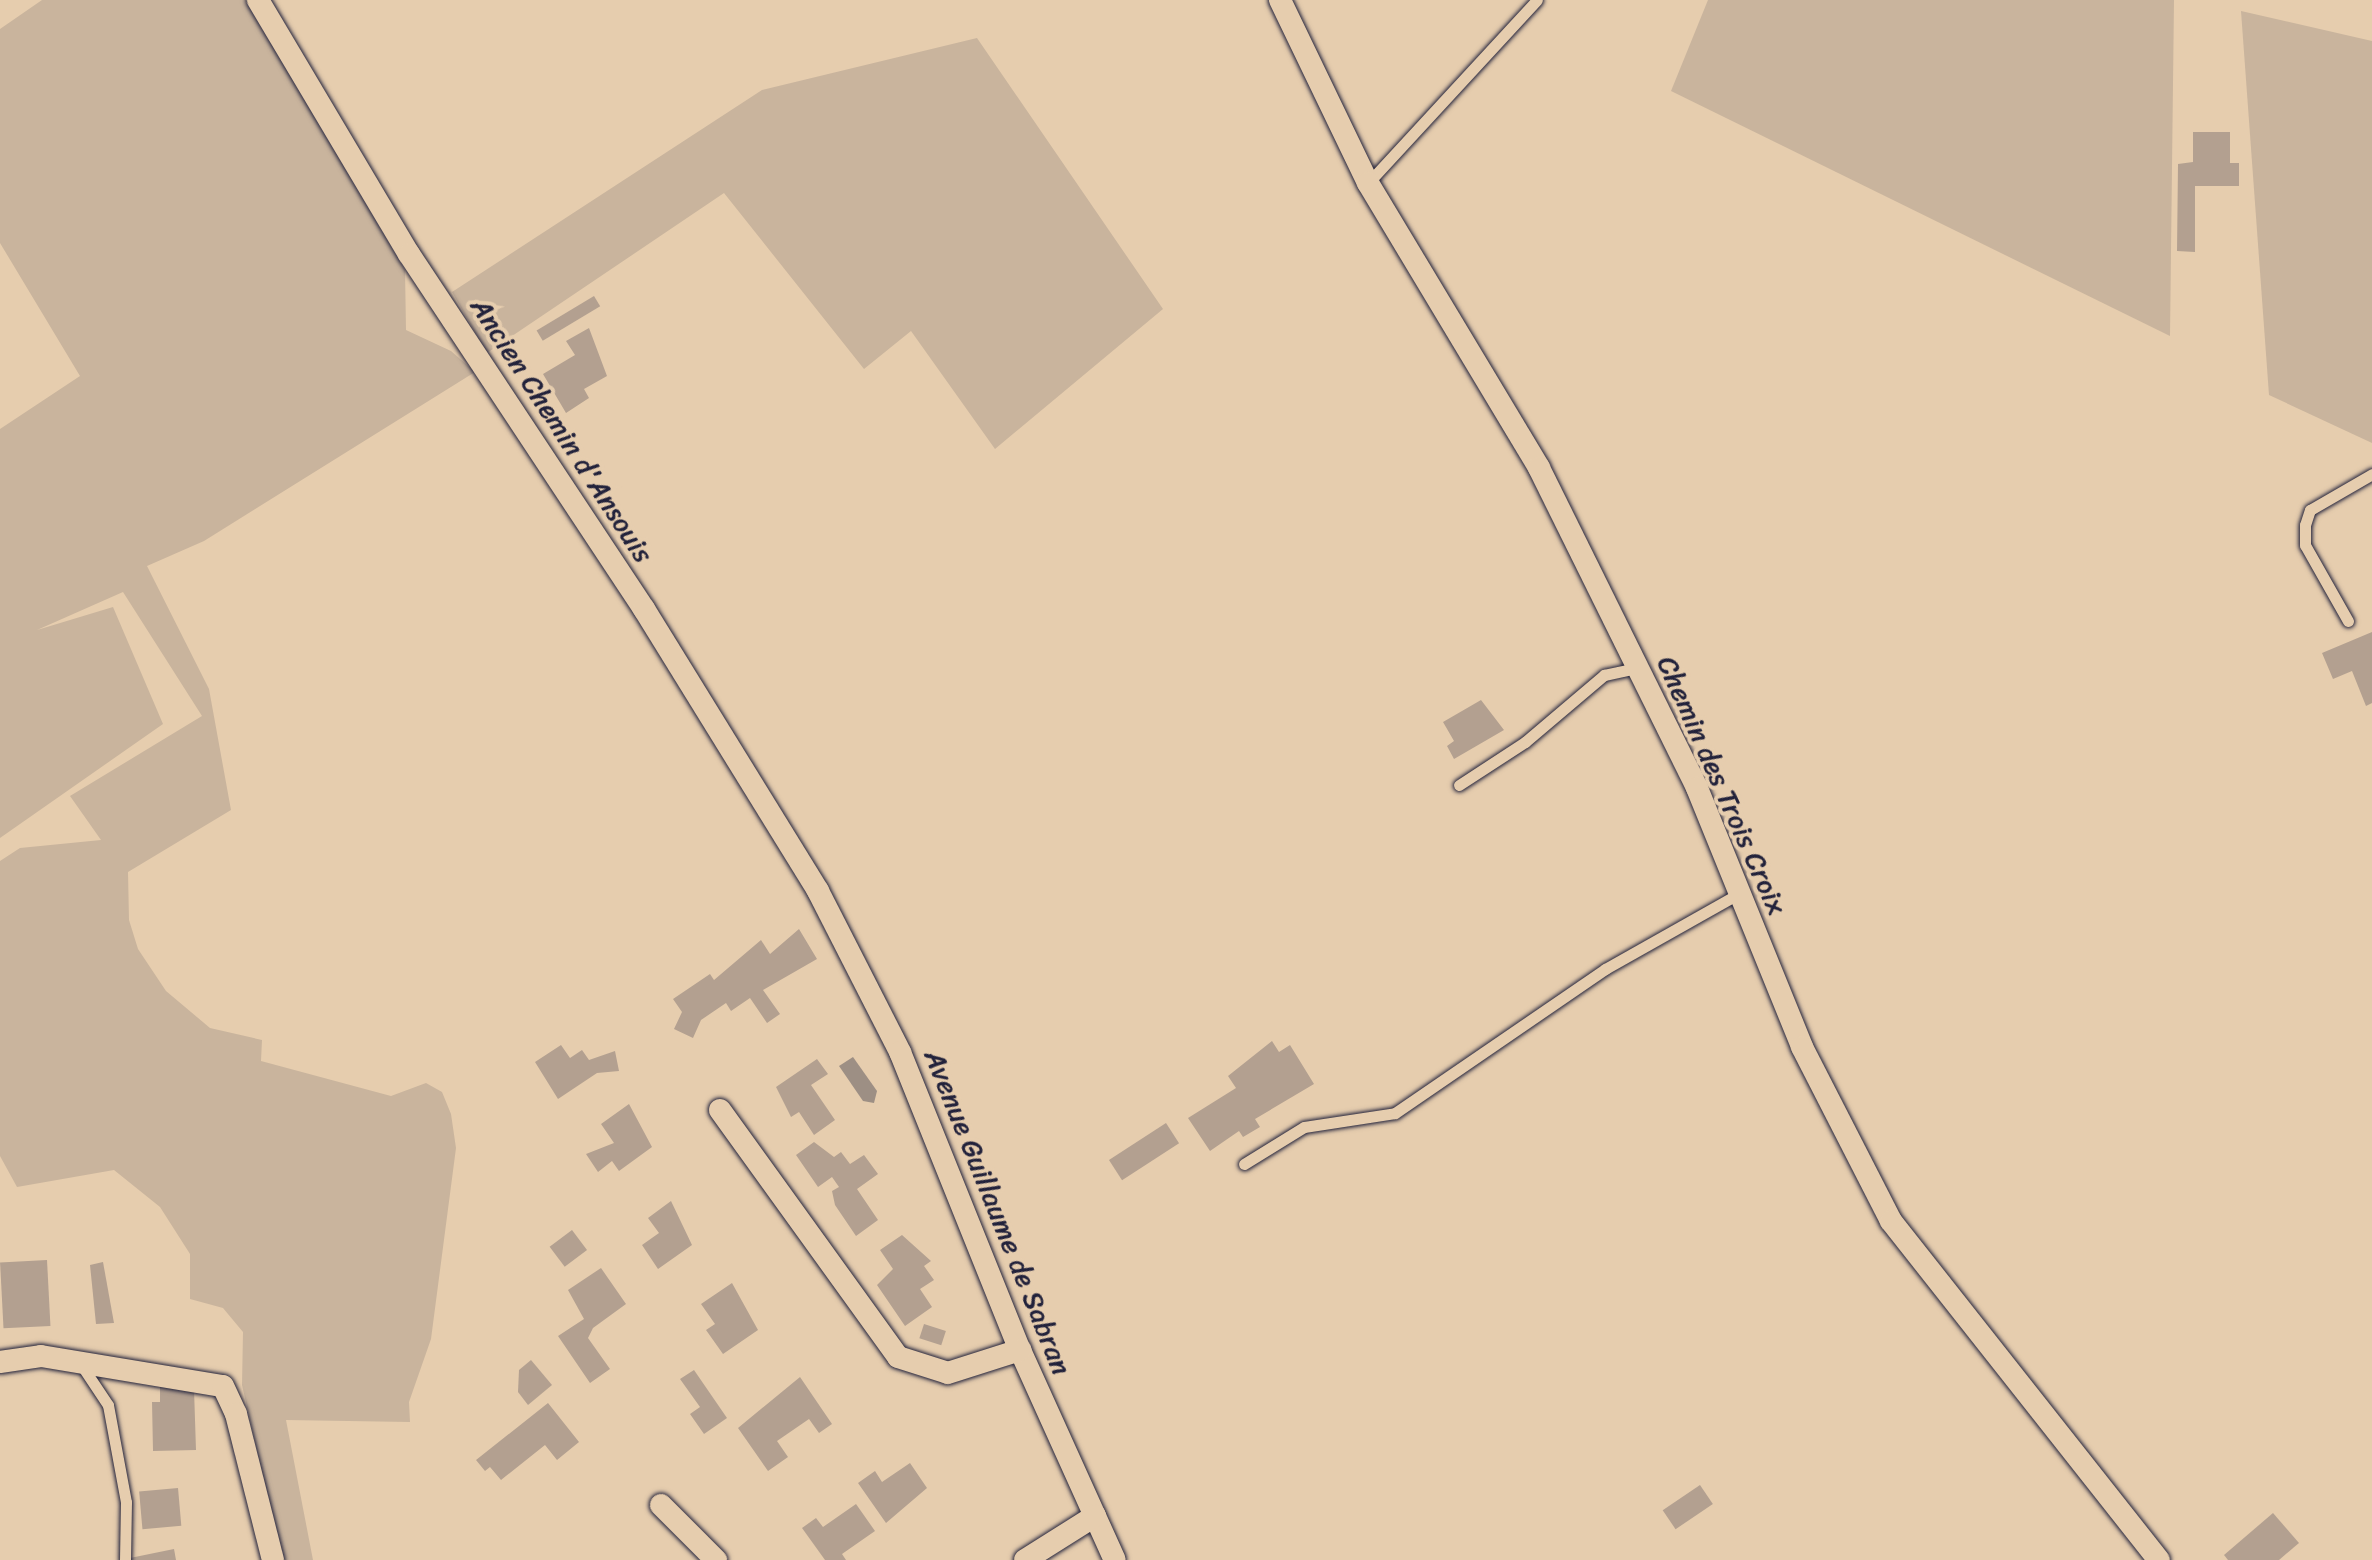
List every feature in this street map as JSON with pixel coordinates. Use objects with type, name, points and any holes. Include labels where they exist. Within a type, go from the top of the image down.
[{"type":"street","name":"Ancien Chemin d'Ansouis","points":[[258,0],[410,254],[602,544],[818,891]]},
{"type":"street","name":"Chemin des Trois Croix","points":[[1280,0],[1368,184],[1538,468],[1637,668],[1740,893],[1844,1137],[1891,1221],[2159,1560]]},
{"type":"street","name":"Avenue Guillaume de Sabran","points":[[818,891],[900,1052],[1020,1350],[1114,1560]]},
{"type":"street","points":[[720,1110],[898,1357],[948,1373],[1020,1350]]},
{"type":"street","points":[[0,1362],[40,1356],[222,1386],[236,1414],[272,1560]]},
{"type":"street","points":[[661,1505],[716,1560]]},
{"type":"street","points":[[1026,1560],[1095,1516]]},
{"type":"lane","points":[[1368,184],[1537,0]]},
{"type":"lane","points":[[2348,621],[2305,546],[2305,525],[2310,510],[2372,474]]},
{"type":"lane","points":[[1459,785],[1525,742],[1604,675],[1637,668]]},
{"type":"lane","points":[[1244,1164],[1304,1128],[1395,1113],[1605,969],[1740,893]]},
{"type":"lane","points":[[80,1362],[108,1405],[126,1502],[125,1560]]},
{"type":"shaded area","points":[[42,0],[246,0],[405,270],[406,330],[451,351],[475,372],[204,541],[147,566],[209,689],[231,810],[128,872],[129,920],[138,949],[166,991],[210,1028],[262,1040],[261,1061],[391,1096],[426,1083],[442,1092],[451,1114],[456,1148],[431,1339],[409,1402],[410,1422],[286,1420],[313,1560],[282,1560],[242,1385],[243,1332],[223,1308],[190,1299],[190,1254],[160,1207],[114,1170],[17,1187],[0,1156],[0,861],[20,848],[101,840],[70,796],[202,716],[123,592],[37,630],[113,607],[163,724],[0,838],[0,429],[80,376],[0,243],[0,29]]},
{"type":"shaded area","points":[[1708,0],[2174,0],[2170,336],[1671,91]]},
{"type":"shaded area","points":[[2241,11],[2372,41],[2372,443],[2269,395]]},
{"type":"shaded area","points":[[977,38],[1163,309],[995,449],[911,331],[864,369],[724,193],[487,353],[452,292],[762,90]]},
{"type":"shaded area","points":[[853,1057],[877,1091],[874,1103],[863,1101],[839,1066]]},
{"type":"building","points":[[2193,132],[2230,132],[2230,163],[2239,163],[2239,186],[2195,186],[2195,252],[2177,251],[2178,164],[2193,162]]},
{"type":"building","points":[[594,296],[600,306],[543,341],[537,331]]},
{"type":"building","points":[[589,328],[607,376],[584,389],[589,398],[566,413],[543,374],[575,355],[566,341]]},
{"type":"building","points":[[2372,632],[2372,703],[2366,706],[2352,671],[2333,679],[2322,653]]},
{"type":"building","points":[[1481,700],[1504,730],[1454,759],[1447,746],[1454,741],[1443,722]]},
{"type":"building","points":[[799,929],[817,959],[763,990],[780,1014],[767,1023],[750,998],[731,1011],[726,1003],[701,1020],[693,1038],[674,1029],[682,1012],[673,999],[710,974],[714,980],[761,940],[770,954]]},
{"type":"building","points":[[1272,1041],[1279,1052],[1290,1045],[1314,1084],[1255,1119],[1260,1127],[1243,1137],[1239,1131],[1210,1151],[1188,1118],[1236,1088],[1228,1076]]},
{"type":"building","points":[[561,1045],[570,1058],[582,1050],[589,1060],[615,1051],[619,1071],[597,1073],[558,1099],[535,1062]]},
{"type":"building","points":[[817,1059],[828,1074],[811,1085],[835,1120],[814,1135],[799,1112],[791,1117],[776,1087]]},
{"type":"building","points":[[629,1104],[652,1147],[619,1171],[612,1161],[598,1172],[586,1154],[614,1143],[601,1124]]},
{"type":"building","points":[[1166,1123],[1179,1143],[1122,1180],[1109,1160]]},
{"type":"building","points":[[814,1142],[834,1157],[841,1152],[850,1164],[864,1155],[878,1174],[857,1189],[878,1220],[856,1236],[835,1205],[832,1191],[839,1187],[832,1177],[818,1187],[796,1155]]},
{"type":"building","points":[[671,1201],[692,1245],[658,1269],[642,1245],[659,1233],[648,1218]]},
{"type":"building","points":[[572,1230],[587,1250],[565,1267],[550,1247]]},
{"type":"building","points":[[902,1235],[931,1261],[924,1266],[934,1280],[920,1289],[932,1307],[905,1326],[877,1285],[893,1269],[880,1250]]},
{"type":"building","points":[[47,1260],[50,1326],[4,1328],[0,1262]]},
{"type":"building","points":[[103,1262],[114,1323],[96,1324],[90,1265]]},
{"type":"building","points":[[601,1268],[626,1304],[593,1328],[588,1338],[610,1369],[590,1383],[558,1336],[584,1319],[568,1290]]},
{"type":"building","points":[[732,1283],[758,1330],[723,1354],[706,1330],[715,1324],[701,1304]]},
{"type":"building","points":[[924,1324],[946,1331],[941,1345],[919,1338]]},
{"type":"building","points":[[531,1360],[552,1385],[528,1405],[518,1392],[519,1370]]},
{"type":"building","points":[[694,1370],[727,1418],[704,1434],[690,1414],[700,1407],[680,1379]]},
{"type":"building","points":[[800,1377],[832,1424],[819,1433],[809,1419],[777,1441],[788,1457],[768,1471],[738,1428]]},
{"type":"building","points":[[160,1386],[194,1389],[196,1450],[153,1451],[152,1402],[160,1402]]},
{"type":"building","points":[[548,1403],[579,1442],[557,1460],[545,1445],[501,1480],[490,1467],[485,1471],[476,1460]]},
{"type":"building","points":[[910,1463],[927,1488],[886,1523],[858,1483],[875,1471],[882,1482]]},
{"type":"building","points":[[1700,1485],[1713,1504],[1676,1529],[1663,1510]]},
{"type":"building","points":[[178,1488],[181,1526],[142,1529],[139,1491]]},
{"type":"building","points":[[856,1504],[875,1531],[842,1554],[846,1560],[825,1560],[802,1528],[816,1518],[823,1527]]},
{"type":"building","points":[[2273,1513],[2299,1543],[2279,1560],[2228,1560],[2224,1555]]},
{"type":"building","points":[[174,1549],[176,1560],[130,1560],[130,1558]]}]
